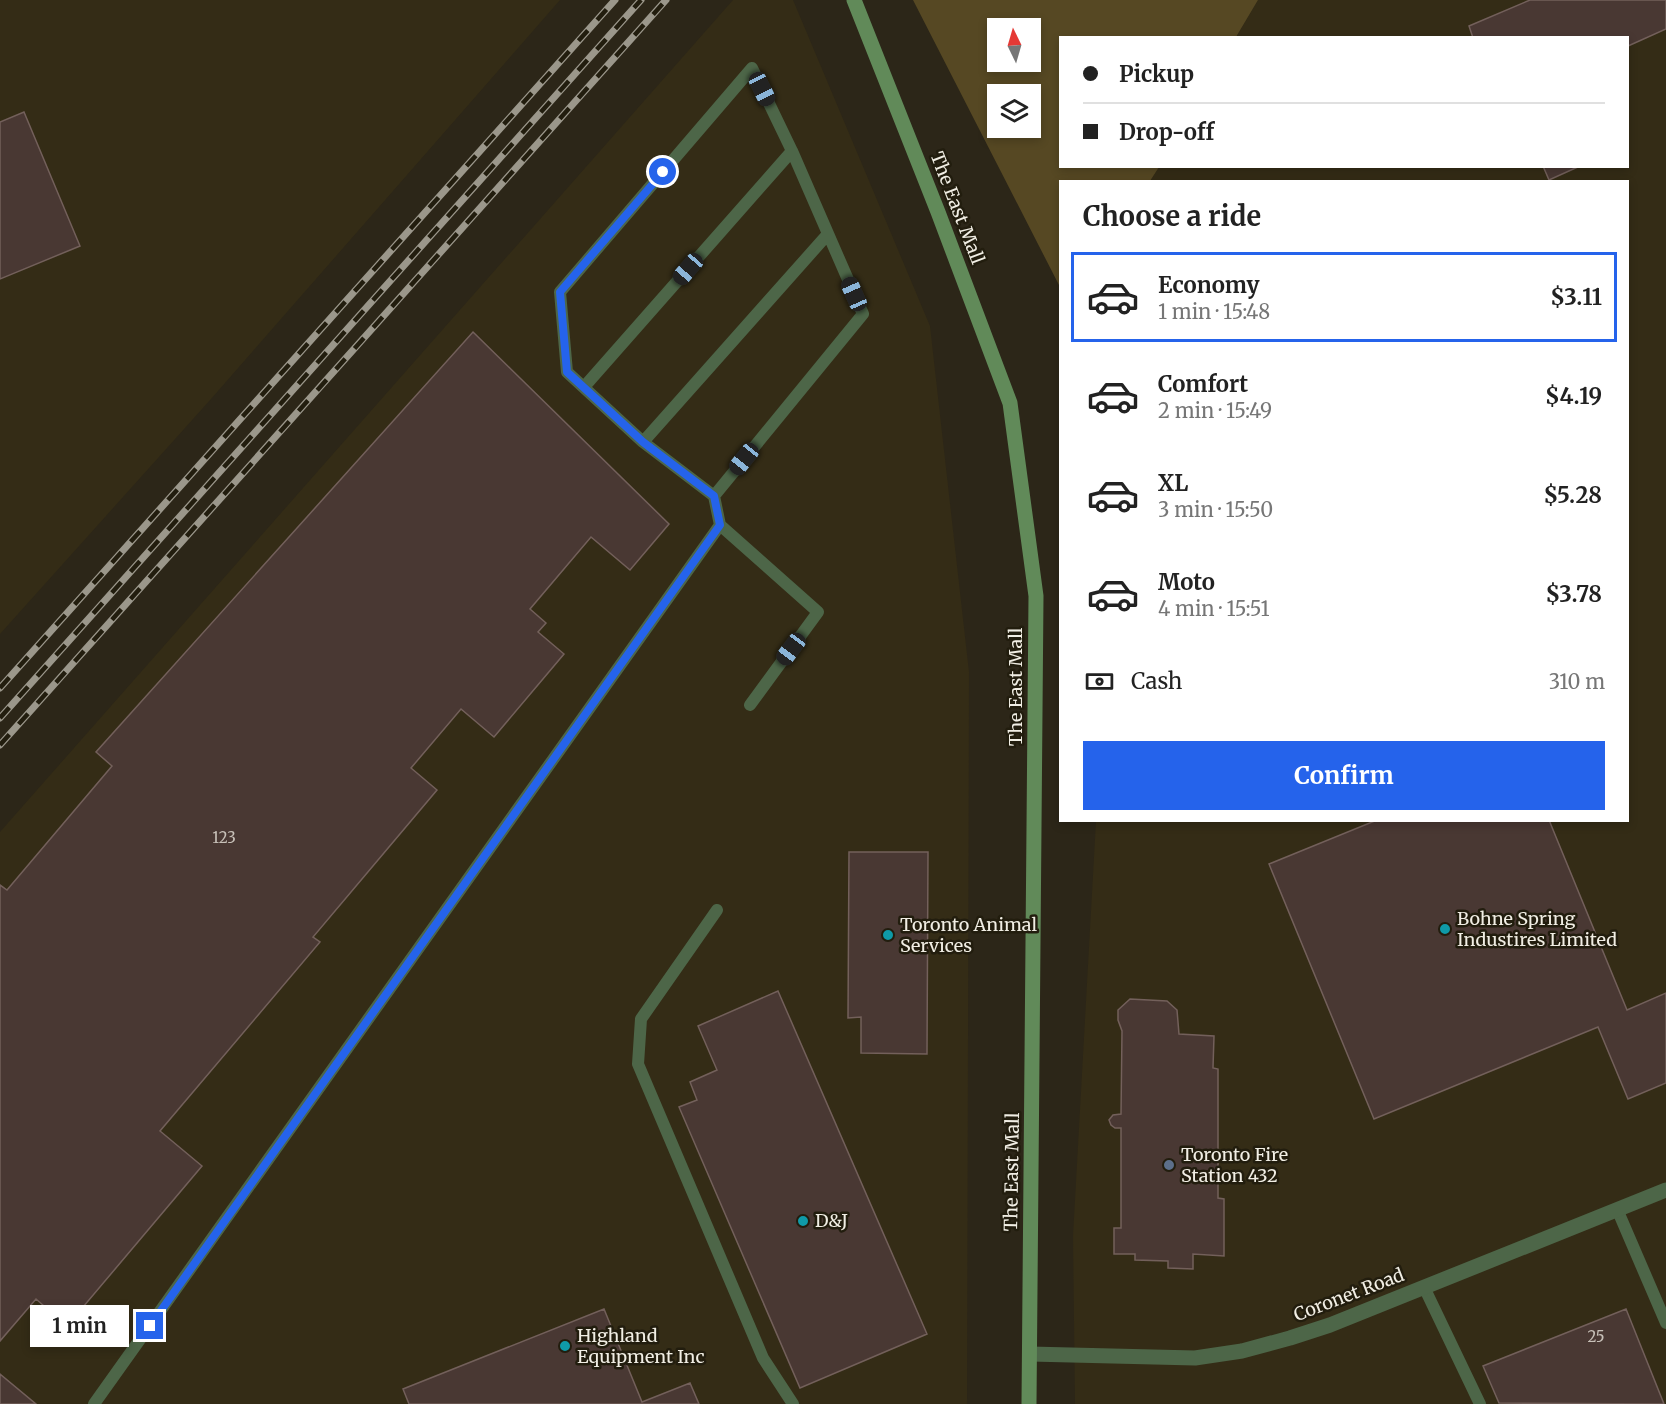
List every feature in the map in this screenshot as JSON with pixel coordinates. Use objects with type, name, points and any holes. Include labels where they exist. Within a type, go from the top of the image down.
[{"type":"main road","name":"The East Mall","points":[[854,0],[938,212],[1010,404],[1036,596],[1029,1404]]},
{"type":"street","name":"Coronet Road","points":[[1030,1354],[1195,1358],[1242,1351],[1330,1325],[1666,1190]]},
{"type":"lane","points":[[714,496],[862,314],[792,151],[752,69],[560,292],[567,372],[643,442],[714,496],[720,525],[818,612],[750,705]]},
{"type":"lane","points":[[584,387],[792,151]]},
{"type":"lane","points":[[643,442],[827,235]]},
{"type":"lane","points":[[94,1404],[720,525]]},
{"type":"lane","points":[[717,910],[641,1019],[638,1064],[762,1358],[793,1404]]},
{"type":"lane","points":[[1617,1209],[1666,1323]]},
{"type":"lane","points":[[1424,1287],[1480,1404]]},
{"type":"shaded area","points":[[0,0],[560,0],[211,399],[0,634]]},
{"type":"shaded area","points":[[733,0],[793,0],[930,326],[969,672],[967,1404],[0,1404],[0,832]]},
{"type":"shaded area","points":[[913,0],[1258,0],[1237,36],[1059,36],[1059,168],[1158,168],[1151,180],[1059,180],[1059,285]]},
{"type":"shaded area","points":[[1258,0],[1666,0],[1666,1404],[1075,1404],[1073,1236],[1096,822],[1629,822],[1629,180],[1151,180],[1158,168],[1629,168],[1629,36],[1237,36]]},
{"type":"building","points":[[1530,0],[1666,0],[1666,29],[1629,46],[1629,36],[1472,36],[1469,26]]},
{"type":"building","points":[[24,112],[80,246],[0,279],[0,122]]},
{"type":"building","points":[[1544,168],[1576,168],[1549,180]]},
{"type":"building","points":[[473,332],[669,524],[630,570],[591,537],[530,609],[546,623],[538,632],[564,654],[494,737],[461,709],[411,768],[437,790],[313,937],[320,942],[160,1131],[202,1166],[67,1326],[36,1299],[0,1341],[0,885],[7,890],[112,766],[96,752]]},
{"type":"building","name":"Bohne Spring Industires Limited","points":[[1372,822],[1550,822],[1627,1010],[1666,993],[1666,1083],[1628,1099],[1598,1027],[1374,1119],[1269,864]]},
{"type":"building","name":"Toronto Animal Services","points":[[849,852],[928,852],[927,1054],[861,1053],[861,1017],[848,1018]]},
{"type":"building","name":"D&J","points":[[778,991],[927,1334],[800,1388],[679,1107],[697,1100],[690,1082],[717,1070],[698,1026]]},
{"type":"building","name":"Toronto Fire Station 432","points":[[1130,999],[1167,1001],[1177,1010],[1179,1034],[1214,1036],[1213,1068],[1218,1069],[1218,1198],[1224,1199],[1224,1256],[1193,1254],[1193,1269],[1168,1268],[1168,1261],[1135,1260],[1135,1254],[1114,1254],[1114,1228],[1121,1228],[1121,1128],[1115,1128],[1109,1120],[1113,1115],[1121,1114],[1122,1031],[1118,1020],[1118,1010]]},
{"type":"building","name":"Highland Equipment Inc","points":[[604,1309],[642,1402],[690,1383],[699,1404],[409,1404],[403,1389]]},
{"type":"building","points":[[1626,1309],[1664,1404],[1499,1403],[1483,1366]]},
{"type":"building","points":[[0,1374],[36,1404],[0,1404]]},
{"type":"railway","points":[[0,688],[615,0]]},
{"type":"railway","points":[[0,718],[641,0]]},
{"type":"railway","points":[[0,745],[666,0]]},
{"type":"place","name":"Bohne Spring Industires Limited","points":[[1445,929]]},
{"type":"place","name":"Toronto Animal Services","points":[[888,935]]},
{"type":"place","name":"Toronto Fire Station 432","points":[[1169,1165]]},
{"type":"place","name":"D&J","points":[[803,1221]]},
{"type":"place","name":"Highland Equipment Inc","points":[[565,1346]]},
{"type":"route","points":[[150,1326],[720,525],[714,496],[643,442],[567,372],[560,292],[663,172]]}]
